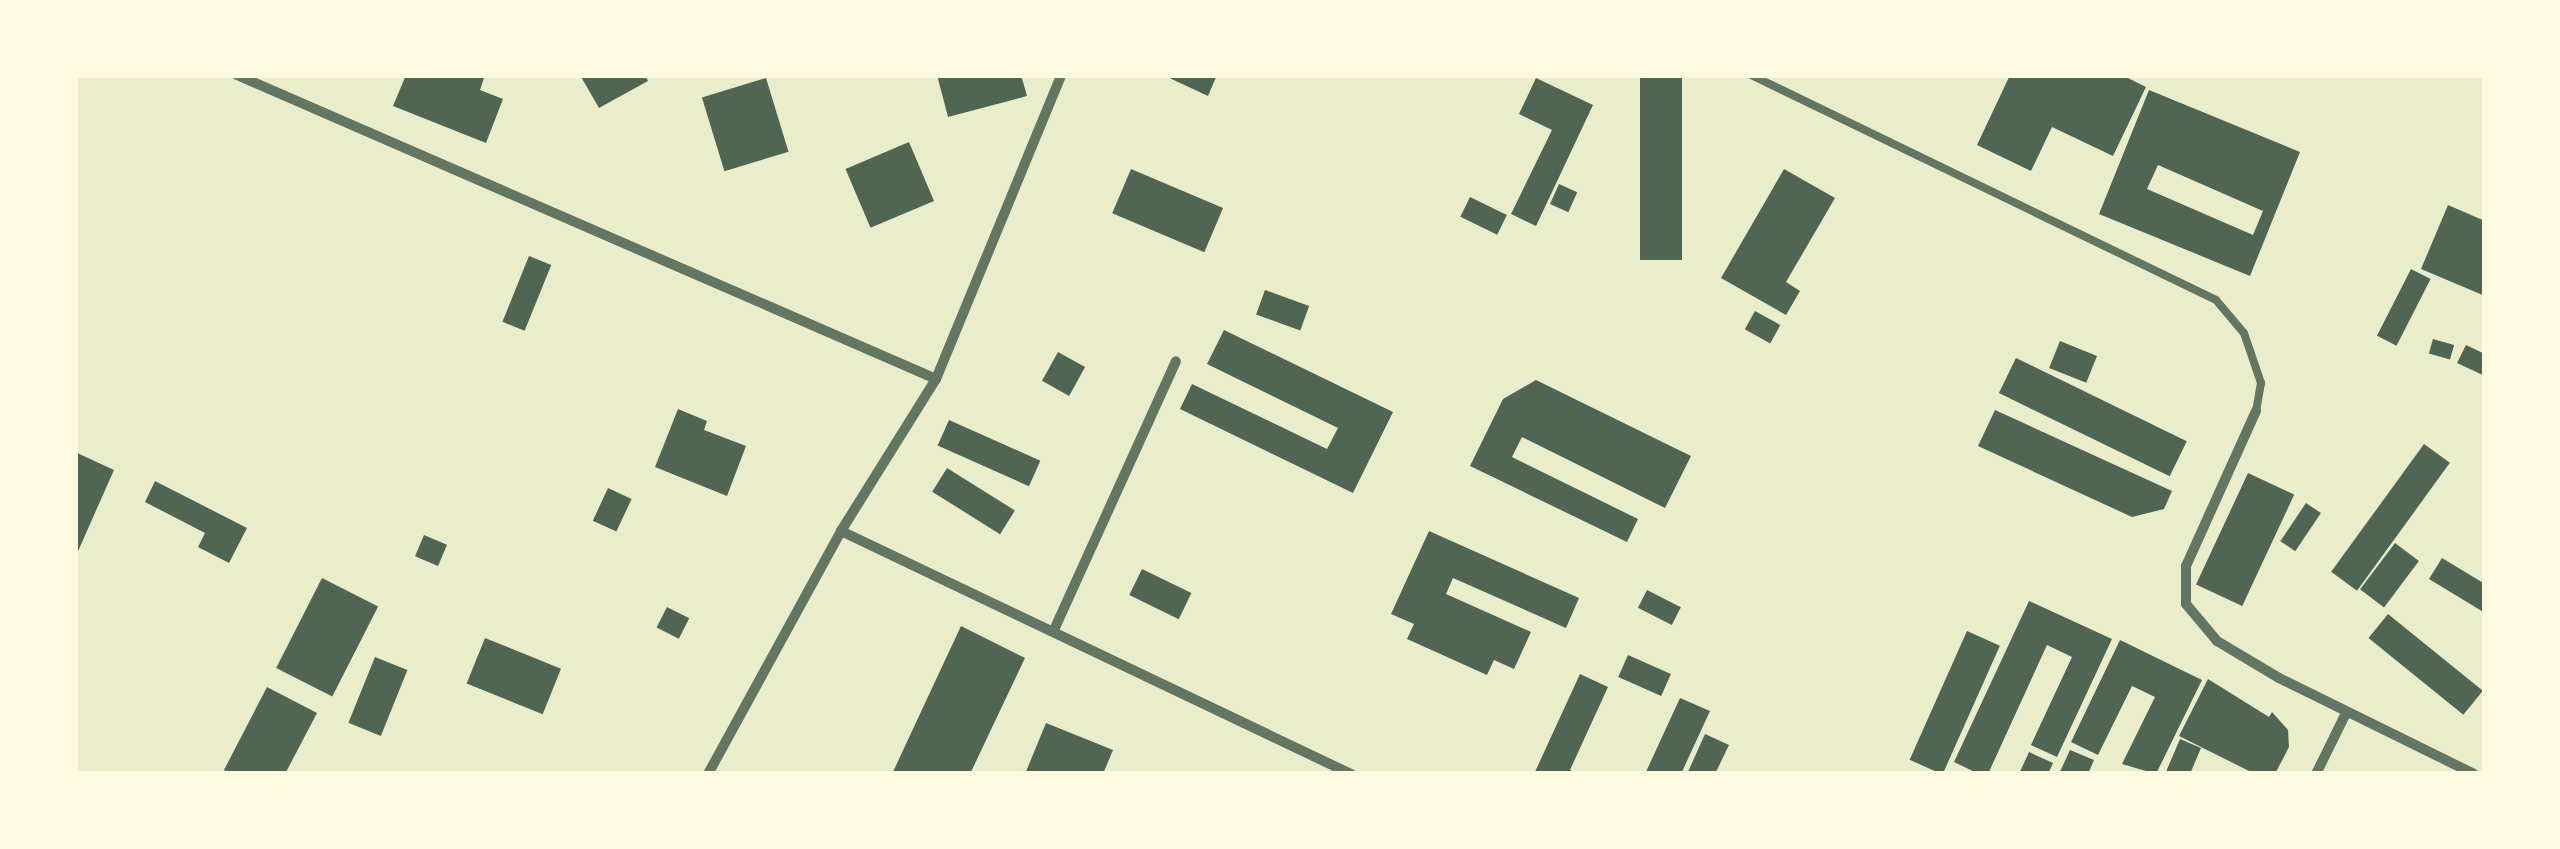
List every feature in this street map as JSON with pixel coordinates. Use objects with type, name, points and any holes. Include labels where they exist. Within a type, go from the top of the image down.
[{"type":"street","points":[[237,75],[936,379]]},
{"type":"street","points":[[708,774],[840,531],[936,379],[1061,75]]},
{"type":"street","points":[[1054,630],[1176,362]]},
{"type":"street","points":[[2256,411],[2186,566],[2186,604],[2217,641],[2346,713],[2474,774]]},
{"type":"street","points":[[840,531],[1351,774]]},
{"type":"street","points":[[2316,774],[2346,713]]},
{"type":"lane","points":[[1751,75],[2216,300],[2244,333],[2261,383],[2256,411]]},
{"type":"building","points":[[406,75],[485,75],[480,90],[503,99],[486,143],[393,106]]},
{"type":"building","points":[[580,75],[645,75],[648,81],[599,108]]},
{"type":"building","points":[[937,75],[1021,75],[1027,96],[948,117]]},
{"type":"building","points":[[1163,75],[1217,75],[1208,96]]},
{"type":"building","points":[[1640,75],[1682,75],[1682,260],[1640,260]]},
{"type":"building","points":[[2010,75],[2122,75],[2146,87],[2113,156],[2052,127],[2031,171],[1977,145]]},
{"type":"building","points":[[766,78],[789,152],[724,171],[702,98]]},
{"type":"building","points":[[1536,78],[1593,105],[1536,226],[1511,214],[1552,130],[1519,114]]},
{"type":"building","points":[[2149,90],[2300,152],[2250,276],[2099,214]],"holes":[[[2158,165],[2263,211],[2253,235],[2147,189]]]},
{"type":"building","points":[[909,142],[934,201],[870,228],[845,169]]},
{"type":"building","points":[[1131,169],[1223,208],[1204,252],[1112,213]]},
{"type":"building","points":[[1784,169],[1835,198],[1786,282],[1800,291],[1786,315],[1721,278]]},
{"type":"building","points":[[1559,184],[1577,192],[1568,212],[1550,204]]},
{"type":"building","points":[[1470,197],[1507,215],[1497,235],[1460,217]]},
{"type":"building","points":[[2448,205],[2485,221],[2485,296],[2421,269]]},
{"type":"building","points":[[529,256],[551,265],[525,331],[502,322]]},
{"type":"building","points":[[2411,269],[2431,279],[2397,346],[2377,336]]},
{"type":"building","points":[[1265,290],[1309,306],[1300,331],[1256,314]]},
{"type":"building","points":[[1755,311],[1780,325],[1770,343],[1745,329]]},
{"type":"building","points":[[1224,330],[1393,412],[1353,493],[1180,409],[1192,384],[1327,449],[1338,428],[1207,364]]},
{"type":"building","points":[[2433,339],[2454,345],[2450,359],[2429,353]]},
{"type":"building","points":[[2060,341],[2097,356],[2086,383],[2049,368]]},
{"type":"building","points":[[2466,345],[2485,354],[2485,376],[2457,363]]},
{"type":"building","points":[[1058,352],[1085,367],[1069,396],[1042,381]]},
{"type":"building","points":[[2016,358],[2187,441],[2170,476],[1999,393]]},
{"type":"building","points":[[1536,380],[1691,456],[1665,508],[1522,437],[1512,457],[1638,519],[1627,542],[1470,466],[1503,399]]},
{"type":"building","points":[[678,409],[707,421],[704,430],[746,446],[727,496],[655,467]]},
{"type":"building","points":[[1995,410],[2172,491],[2164,509],[2132,517],[1978,446]]},
{"type":"building","points":[[949,420],[1040,461],[1029,486],[938,446]]},
{"type":"building","points":[[2424,444],[2450,463],[2357,591],[2331,572]]},
{"type":"building","points":[[75,452],[114,470],[75,558]]},
{"type":"building","points":[[947,468],[1015,510],[1000,534],[932,492]]},
{"type":"building","points":[[2248,473],[2294,495],[2242,606],[2196,584]]},
{"type":"building","points":[[155,481],[247,528],[229,563],[198,547],[205,533],[145,502]]},
{"type":"building","points":[[608,488],[632,499],[616,532],[593,521]]},
{"type":"building","points":[[2306,503],[2321,513],[2295,551],[2280,541]]},
{"type":"building","points":[[1429,531],[1579,598],[1566,628],[1453,578],[1446,594],[1531,632],[1514,669],[1494,660],[1487,675],[1407,639],[1414,624],[1391,614]]},
{"type":"building","points":[[424,535],[447,545],[438,566],[415,556]]},
{"type":"building","points":[[2395,543],[2419,561],[2384,607],[2360,589]]},
{"type":"building","points":[[2442,558],[2485,584],[2485,613],[2429,579]]},
{"type":"building","points":[[1142,569],[1191,593],[1179,619],[1129,595]]},
{"type":"building","points":[[322,578],[378,607],[332,697],[276,668]]},
{"type":"building","points":[[1647,590],[1681,607],[1672,625],[1638,608]]},
{"type":"building","points":[[2029,601],[2112,639],[2057,757],[2031,745],[2072,657],[2047,645],[1988,774],[1979,774],[1954,762]]},
{"type":"building","points":[[667,607],[689,618],[679,639],[657,627]]},
{"type":"building","points":[[2388,614],[2483,691],[2463,715],[2368,638]]},
{"type":"building","points":[[961,626],[1025,658],[970,774],[892,774]]},
{"type":"building","points":[[1967,631],[2000,646],[1943,774],[1910,760]]},
{"type":"building","points":[[485,638],[561,669],[543,714],[467,683]]},
{"type":"building","points":[[2120,640],[2202,680],[2156,774],[2122,764],[2155,697],[2132,686],[2098,755],[2071,742]]},
{"type":"building","points":[[1628,655],[1671,674],[1661,696],[1618,677]]},
{"type":"building","points":[[375,657],[407,670],[381,736],[348,723]]},
{"type":"building","points":[[1580,674],[1608,687],[1570,770],[1579,774],[1534,774]]},
{"type":"building","points":[[2208,679],[2269,717],[2272,712],[2288,730],[2289,747],[2275,774],[2255,774],[2179,736]]},
{"type":"building","points":[[267,687],[317,713],[285,774],[231,774],[224,770]]},
{"type":"building","points":[[1680,698],[1710,711],[1681,774],[1645,774]]},
{"type":"building","points":[[1046,723],[1113,750],[1103,774],[1025,774]]},
{"type":"building","points":[[1705,734],[1729,745],[1715,774],[1687,774]]},
{"type":"building","points":[[2180,739],[2201,748],[2190,774],[2165,774]]},
{"type":"building","points":[[2070,750],[2094,760],[2088,774],[2059,774]]},
{"type":"building","points":[[2029,752],[2053,763],[2048,774],[2019,774]]}]
